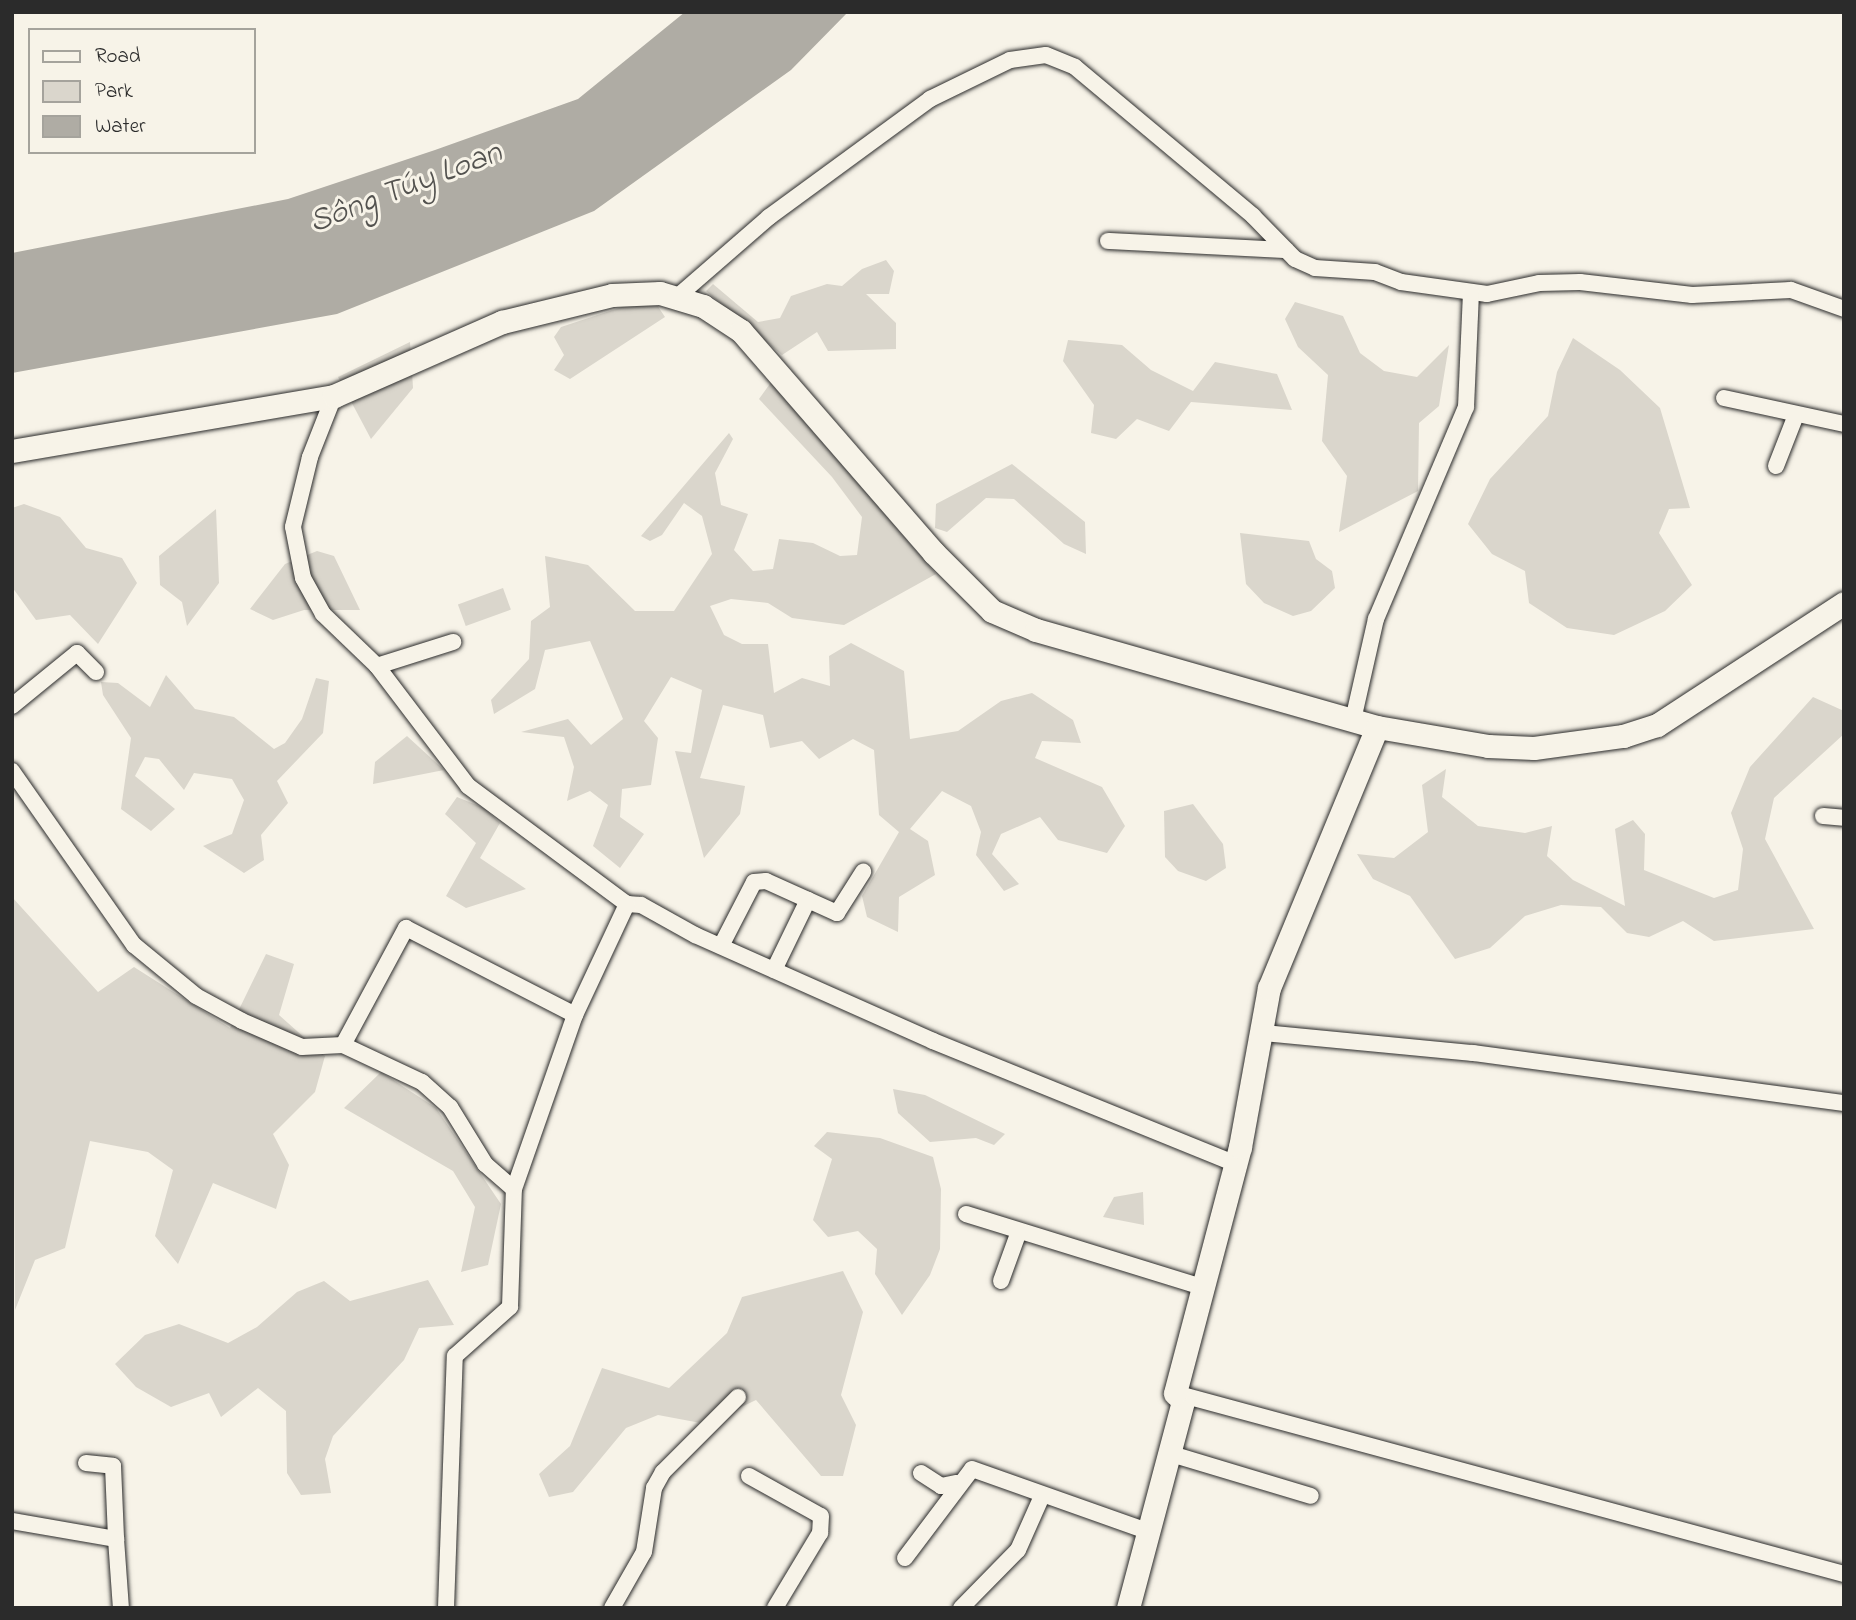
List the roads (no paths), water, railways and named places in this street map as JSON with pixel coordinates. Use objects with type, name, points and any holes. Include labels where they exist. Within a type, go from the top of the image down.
[{"type":"street","points":[[677,298],[769,217],[907,114],[965,80],[1027,55],[1046,55],[1075,67],[1253,215],[1286,250],[1315,268],[1375,272],[1399,282],[1471,293],[1580,282],[1692,295],[1780,289],[1812,294],[1844,309]]},
{"type":"street","points":[[1108,241],[1286,250]]},
{"type":"street","points":[[1353,720],[1376,619],[1466,407],[1471,293]]},
{"type":"street","points":[[12,451],[334,396],[502,322],[612,295],[677,298],[703,306],[741,331],[933,552],[992,611],[1037,630],[1377,727],[1488,746],[1534,748],[1623,736],[1657,725],[1844,603]]},
{"type":"street","points":[[334,396],[310,457],[293,546],[323,614],[377,666],[468,786],[627,904],[640,905],[774,970],[1236,1164]]},
{"type":"street","points":[[1724,398],[1844,424]]},
{"type":"street","points":[[1776,466],[1796,415]]},
{"type":"street","points":[[377,666],[453,642]]},
{"type":"street","points":[[12,706],[77,653],[96,672]]},
{"type":"street","points":[[1175,1393],[1206,1288],[1236,1164],[1264,1032],[1269,988],[1285,941],[1377,727]]},
{"type":"street","points":[[12,771],[134,945],[186,988],[283,1040],[302,1047],[343,1045],[438,1093],[485,1164],[514,1189]]},
{"type":"street","points":[[1823,816],[1844,818]]},
{"type":"street","points":[[721,946],[754,882],[766,881],[841,912],[863,872]]},
{"type":"street","points":[[774,970],[808,900]]},
{"type":"street","points":[[446,1608],[455,1356],[510,1307],[514,1189],[575,1015],[627,904]]},
{"type":"street","points":[[343,1045],[406,928],[575,1015]]},
{"type":"street","points":[[1264,1032],[1460,1051],[1844,1103]]},
{"type":"street","points":[[966,1214],[1018,1234],[1206,1288]]},
{"type":"street","points":[[1001,1281],[1018,1234]]},
{"type":"street","points":[[1128,1608],[1182,1401],[1175,1393]]},
{"type":"street","points":[[1175,1393],[1844,1574]]},
{"type":"street","points":[[612,1608],[644,1552],[654,1488],[663,1472],[738,1397]]},
{"type":"street","points":[[1168,1453],[1311,1496]]},
{"type":"street","points":[[86,1463],[113,1466],[121,1608]]},
{"type":"street","points":[[905,1558],[957,1483],[972,1469],[1147,1531]]},
{"type":"street","points":[[921,1473],[941,1486],[957,1483]]},
{"type":"street","points":[[749,1476],[821,1516],[821,1533],[775,1608]]},
{"type":"street","points":[[961,1608],[1018,1550],[1042,1496]]},
{"type":"street","points":[[12,1521],[116,1539]]},
{"type":"water","name":"Sông Túy Loan","points":[[685,12],[848,12],[791,70],[594,211],[337,314],[12,373],[12,253],[288,199],[578,99]]}]
